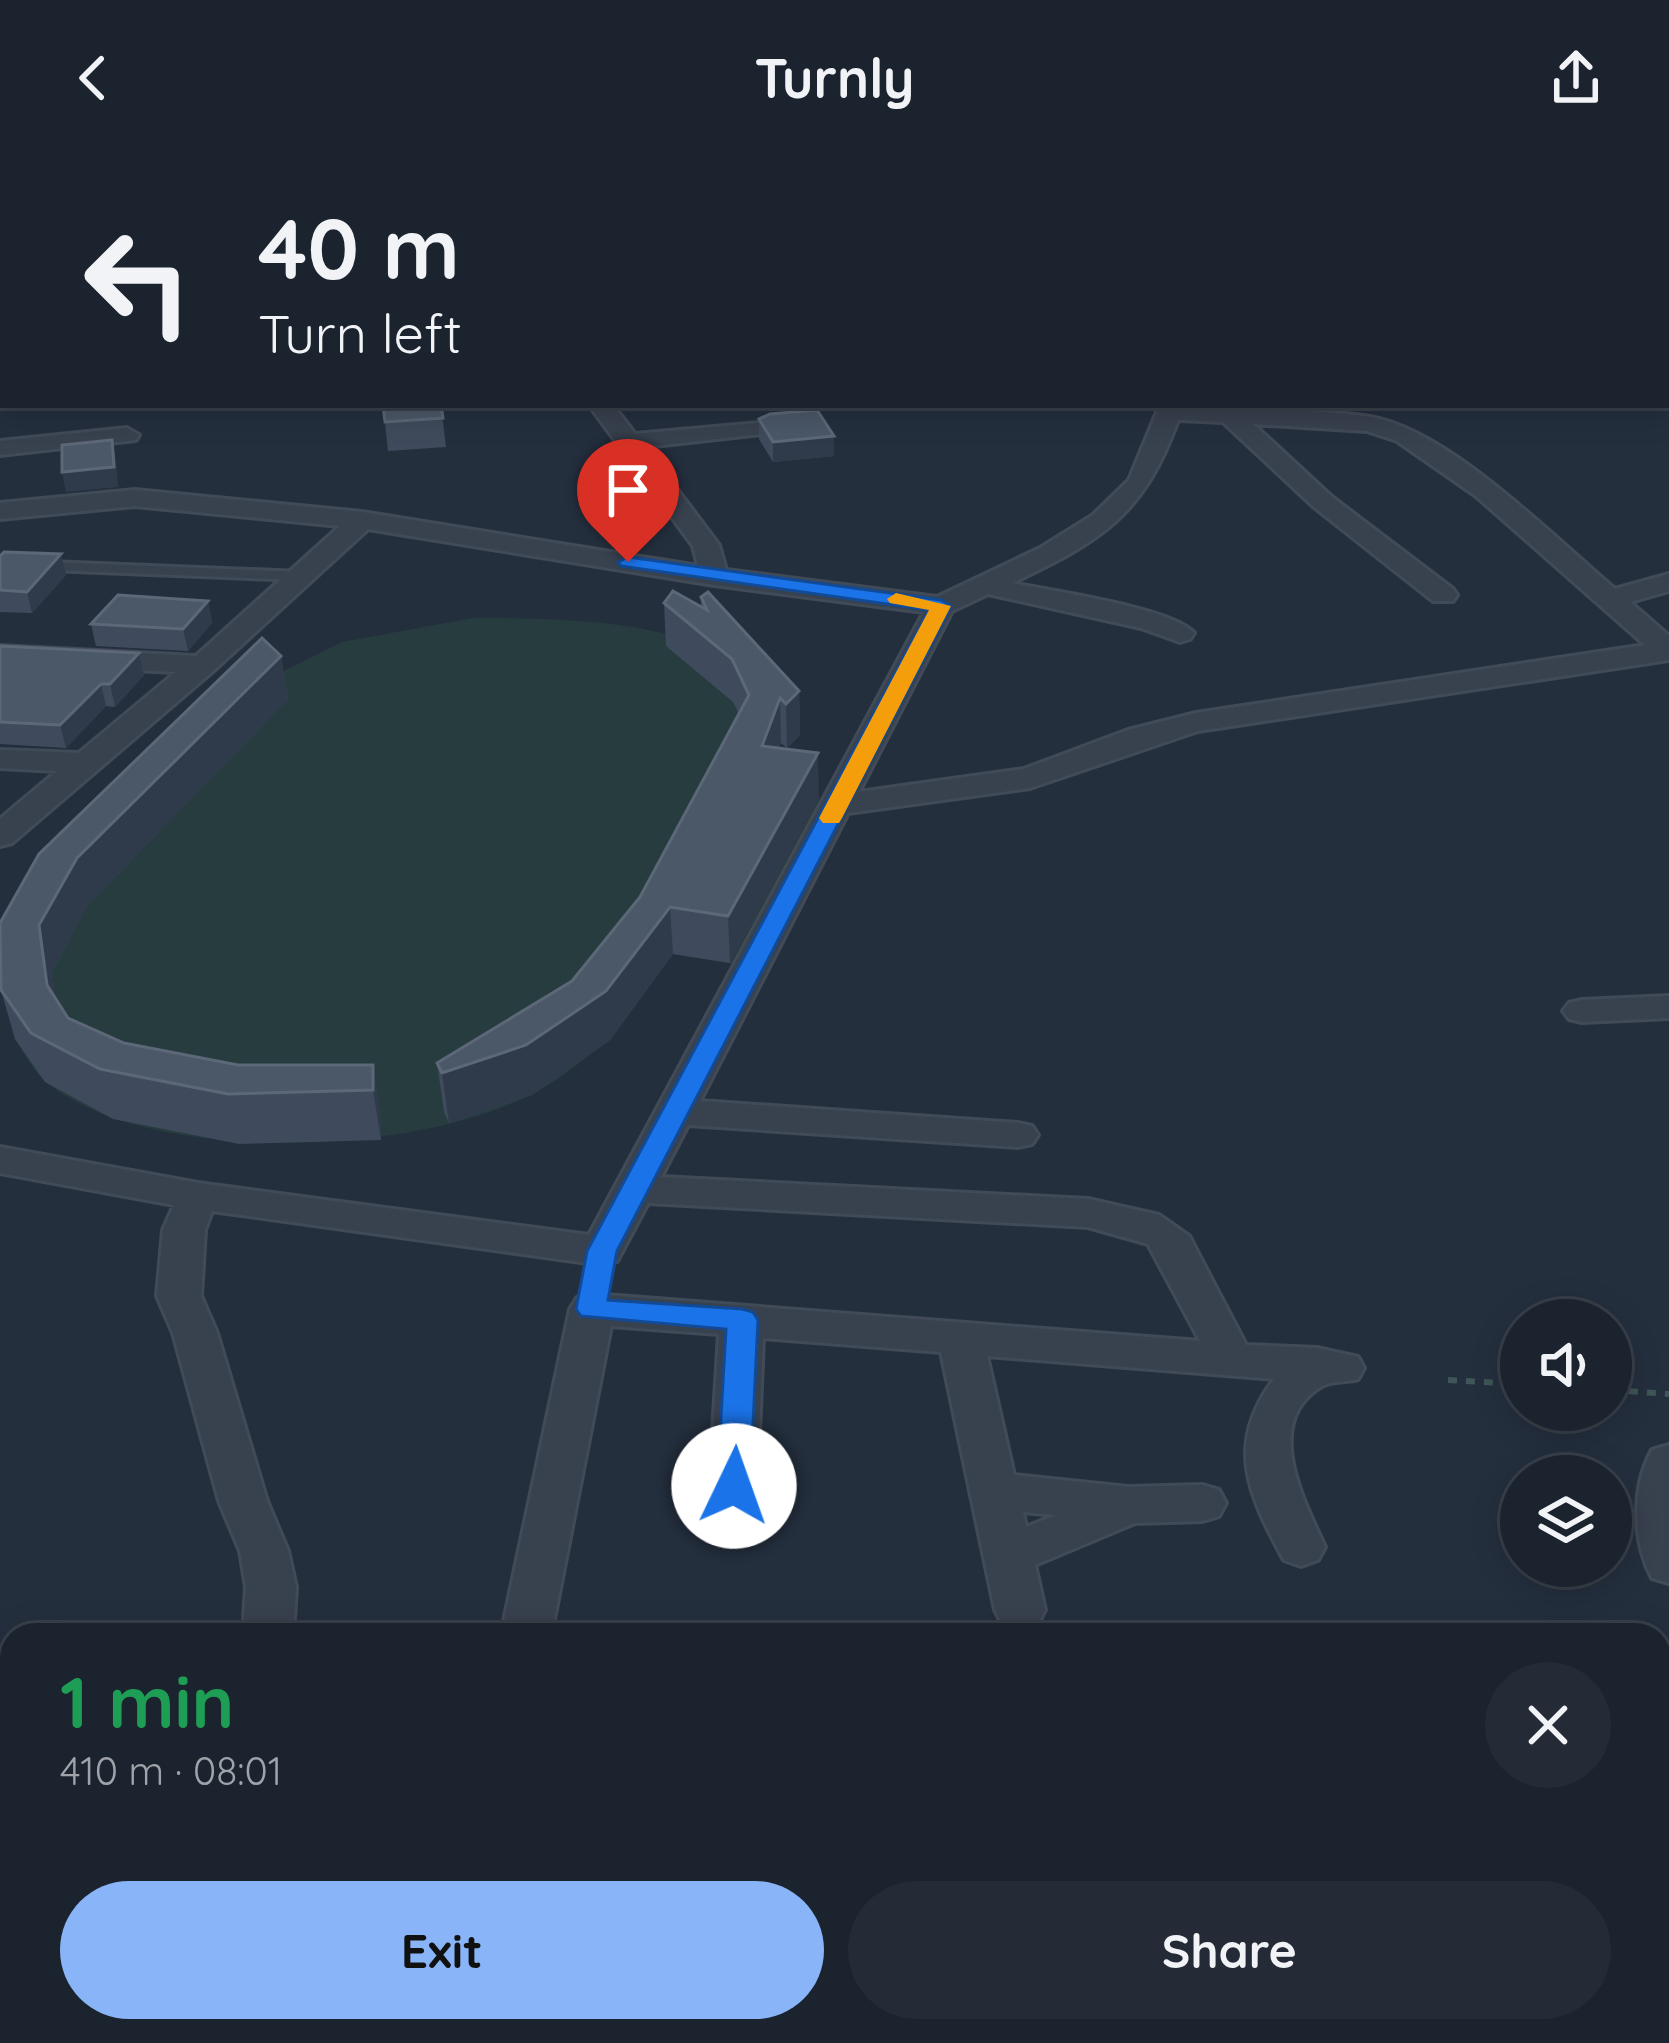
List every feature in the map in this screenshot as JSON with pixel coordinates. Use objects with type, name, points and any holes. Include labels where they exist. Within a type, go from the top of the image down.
[{"type":"street","points":[[170,156],[270,156]]},
{"type":"street","points":[[126,408],[130,466]]},
{"type":"street","points":[[603,408],[706,545],[714,577]]},
{"type":"street","points":[[0,448],[130,466],[362,520],[714,577],[941,606],[1071,539],[1117,508],[1141,480],[1168,409],[1370,424],[1406,436],[1485,491],[1669,651]]},
{"type":"street","points":[[1229,415],[1322,502],[1443,595]]},
{"type":"street","points":[[625,442],[761,427]]},
{"type":"street","points":[[0,511],[130,466]]},
{"type":"street","points":[[0,836],[202,665],[362,520]]},
{"type":"street","points":[[1612,598],[1669,582]]},
{"type":"street","points":[[984,585],[1012,587],[1064,605],[1150,621],[1180,634]]},
{"type":"street","points":[[529,1623],[577,1401],[602,1251],[941,606]]},
{"type":"street","points":[[838,805],[1030,778],[1139,737],[1196,722],[1669,651]]},
{"type":"street","points":[[0,656],[202,665]]},
{"type":"street","points":[[0,759],[81,763]]},
{"type":"street","points":[[1582,1011],[1669,1007]]},
{"type":"street","points":[[676,1112],[1018,1136]]},
{"type":"street","points":[[0,1160],[198,1196],[602,1251]]},
{"type":"street","points":[[638,1189],[1088,1213],[1144,1225],[1174,1246],[1230,1358]]},
{"type":"street","points":[[198,1196],[184,1230],[179,1296],[195,1333],[243,1501],[264,1551],[272,1587],[269,1623]]},
{"type":"street","points":[[592,1309],[1330,1366],[1273,1408],[1267,1437],[1268,1464],[1301,1547]]},
{"type":"street","points":[[731,1528],[742,1320]]},
{"type":"street","points":[[960,1336],[1020,1610]]},
{"type":"street","points":[[1669,1462],[1660,1506],[1669,1564]]},
{"type":"street","points":[[994,1490],[1128,1505],[1202,1503]]},
{"type":"street","points":[[1008,1555],[1128,1505]]},
{"type":"lane","points":[[0,564],[301,576]]},
{"type":"path","points":[[1448,1380],[1500,1383]]},
{"type":"path","points":[[1632,1391],[1669,1394]]},
{"type":"green space","points":[[473,618],[624,626],[655,631],[702,649],[782,740],[763,791],[833,800],[745,966],[673,954],[611,1033],[554,1081],[482,1114],[422,1130],[286,1143],[216,1139],[151,1129],[94,1110],[42,1079],[15,1039],[50,900],[272,677],[342,642]]},
{"type":"building","points":[[383,408],[441,408],[443,418],[385,422]]},
{"type":"building","points":[[817,410],[834,436],[773,442],[759,419],[770,414]]},
{"type":"building","points":[[112,440],[114,467],[62,472],[62,445]]},
{"type":"building","points":[[4,552],[61,554],[27,592],[0,590]]},
{"type":"building","points":[[673,591],[707,610],[701,597],[708,592],[799,691],[786,704],[780,698],[762,746],[818,753],[728,916],[670,907],[606,991],[526,1045],[442,1073],[437,1063],[572,981],[640,897],[749,695],[732,659],[664,603]]},
{"type":"building","points":[[118,595],[208,601],[183,629],[91,624]]},
{"type":"building","points":[[262,638],[281,656],[77,858],[39,925],[47,985],[68,1018],[124,1043],[238,1065],[373,1065],[373,1090],[228,1094],[100,1069],[31,1033],[1,990],[0,923],[39,854]]},
{"type":"building","points":[[0,646],[139,653],[60,725],[0,722]]},
{"type":"slow traffic","points":[[831,818],[941,606],[896,599]]},
{"type":"route","points":[[628,562],[941,606],[602,1251],[592,1309],[742,1320],[734,1486]]}]
